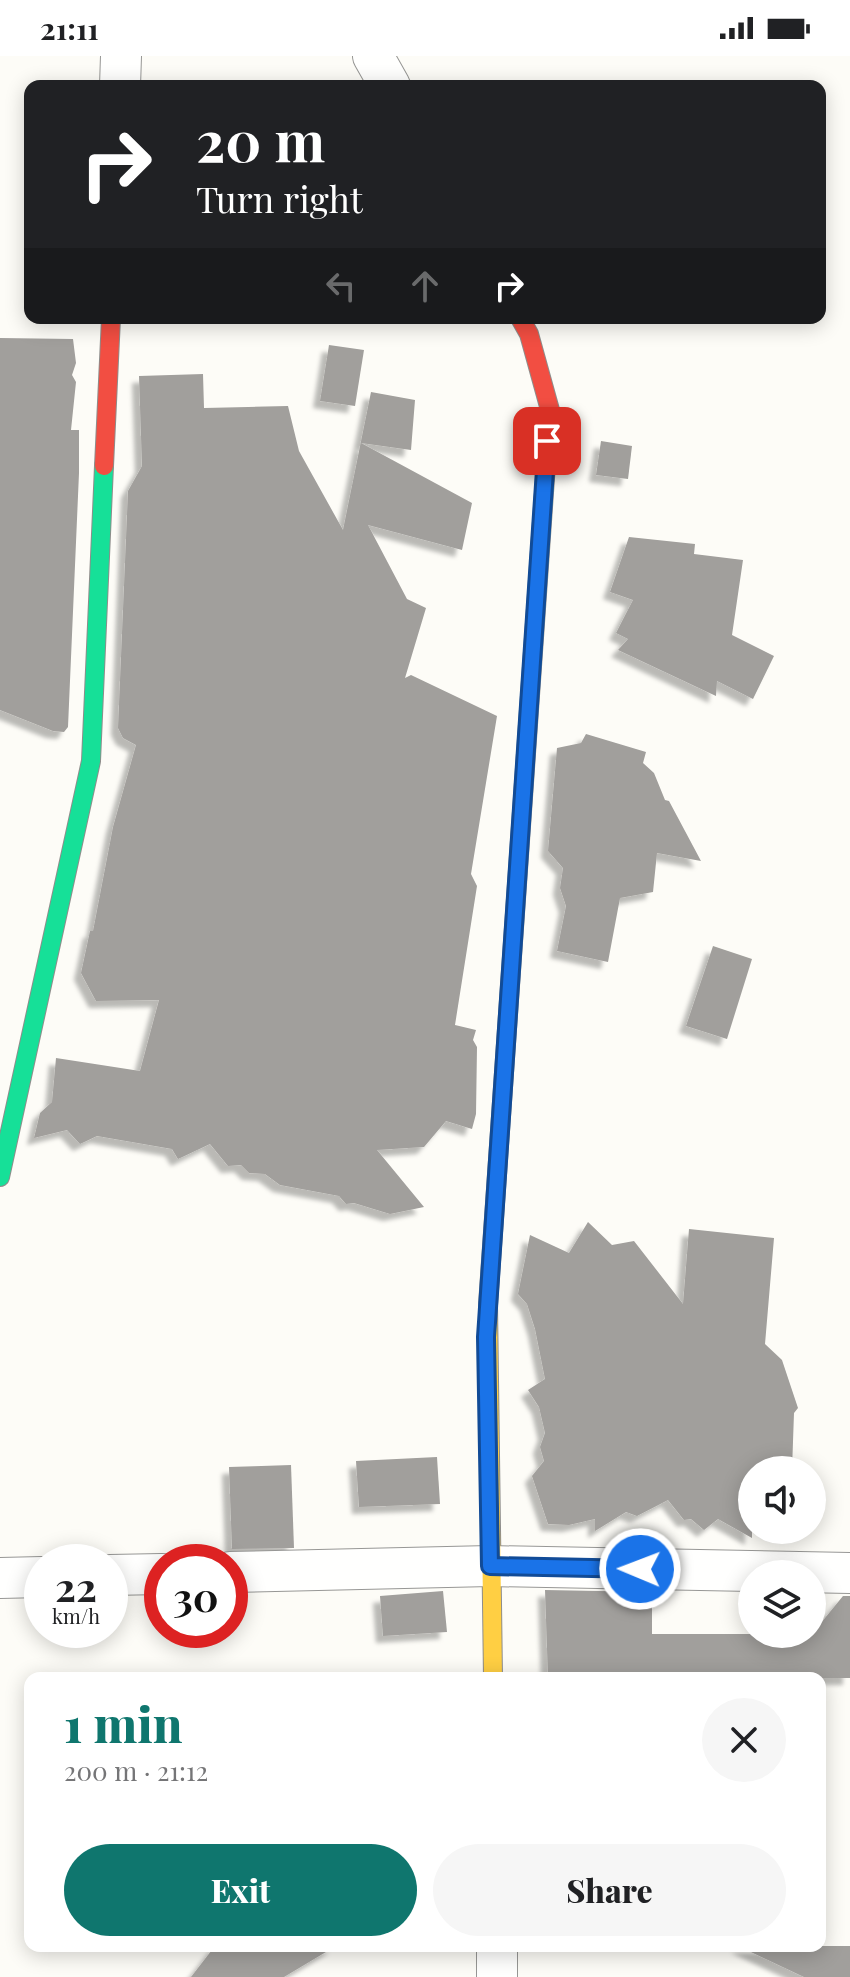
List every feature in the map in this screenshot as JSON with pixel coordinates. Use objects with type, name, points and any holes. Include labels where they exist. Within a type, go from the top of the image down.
[{"type":"street","points":[[120,80],[121,56]]},
{"type":"street","points":[[373,56],[387,80]]},
{"type":"street","points":[[0,1177],[91,761],[111,324]]},
{"type":"street","points":[[493,1672],[486,1337],[550,410],[529,334],[523,324]]},
{"type":"street","points":[[248,1572],[490,1566],[850,1573]]},
{"type":"street","points":[[0,1578],[24,1577]]},
{"type":"street","points":[[497,1952],[497,1977]]},
{"type":"building","points":[[0,338],[73,339],[76,363],[72,375],[76,382],[71,430],[79,430],[79,473],[68,727],[64,732],[53,731],[0,710]]},
{"type":"building","points":[[329,345],[364,350],[355,406],[320,401]]},
{"type":"building","points":[[203,374],[204,408],[288,406],[299,451],[343,530],[371,392],[415,400],[411,450],[361,443],[472,503],[462,550],[368,525],[407,599],[426,608],[405,678],[411,675],[497,716],[471,874],[477,886],[455,1025],[476,1030],[473,1040],[477,1047],[476,1114],[472,1129],[446,1121],[424,1147],[377,1150],[424,1207],[390,1214],[354,1203],[346,1204],[339,1196],[280,1185],[265,1174],[249,1173],[241,1165],[228,1166],[210,1144],[178,1159],[172,1149],[97,1136],[80,1144],[67,1130],[34,1138],[40,1113],[52,1102],[56,1058],[140,1071],[159,1000],[96,1001],[81,973],[90,931],[93,931],[113,827],[136,745],[123,738],[118,728],[128,491],[142,466],[139,376]]},
{"type":"building","points":[[601,441],[632,446],[628,479],[596,475]]},
{"type":"building","points":[[629,537],[695,544],[694,554],[743,560],[732,635],[774,656],[753,699],[717,681],[716,696],[618,650],[628,639],[616,633],[633,600],[610,592]]},
{"type":"building","points":[[586,734],[646,752],[643,763],[654,773],[665,800],[669,801],[701,861],[657,853],[653,892],[620,898],[608,962],[557,951],[566,906],[560,888],[563,868],[548,851],[557,748],[581,743]]},
{"type":"building","points":[[713,946],[752,959],[727,1039],[686,1026]]},
{"type":"building","points":[[588,1222],[612,1245],[634,1241],[683,1304],[689,1229],[774,1238],[765,1344],[782,1360],[798,1408],[794,1413],[792,1456],[738,1456],[738,1530],[718,1519],[704,1530],[691,1519],[684,1520],[668,1500],[637,1516],[626,1512],[595,1531],[595,1519],[569,1525],[548,1524],[532,1476],[544,1461],[540,1447],[545,1433],[539,1407],[528,1390],[545,1379],[535,1329],[527,1304],[518,1294],[530,1235],[569,1253]]},
{"type":"building","points":[[437,1457],[440,1504],[359,1507],[356,1461]]},
{"type":"building","points":[[291,1465],[294,1548],[248,1549],[248,1544],[232,1544],[229,1467]]},
{"type":"building","points":[[545,1590],[652,1592],[652,1634],[738,1634],[738,1648],[826,1648],[826,1617],[843,1596],[850,1596],[850,1678],[826,1678],[826,1672],[548,1672]]},
{"type":"building","points":[[443,1591],[447,1632],[383,1636],[380,1596]]},
{"type":"building","points":[[826,1946],[850,1946],[850,1977],[804,1977],[751,1952],[826,1952]]},
{"type":"building","points":[[210,1952],[326,1952],[284,1977],[191,1977]]},
{"type":"traffic: fast","points":[[0,1177],[91,761],[104,466]]},
{"type":"traffic: fast","points":[[488,1305],[545,478]]},
{"type":"traffic: slow","points":[[488,1305],[493,1672]]},
{"type":"traffic: jam","points":[[104,466],[111,324]]},
{"type":"traffic: jam","points":[[523,324],[529,334],[550,410],[545,478]]},
{"type":"route","points":[[547,441],[486,1337],[490,1566],[640,1569]]}]
